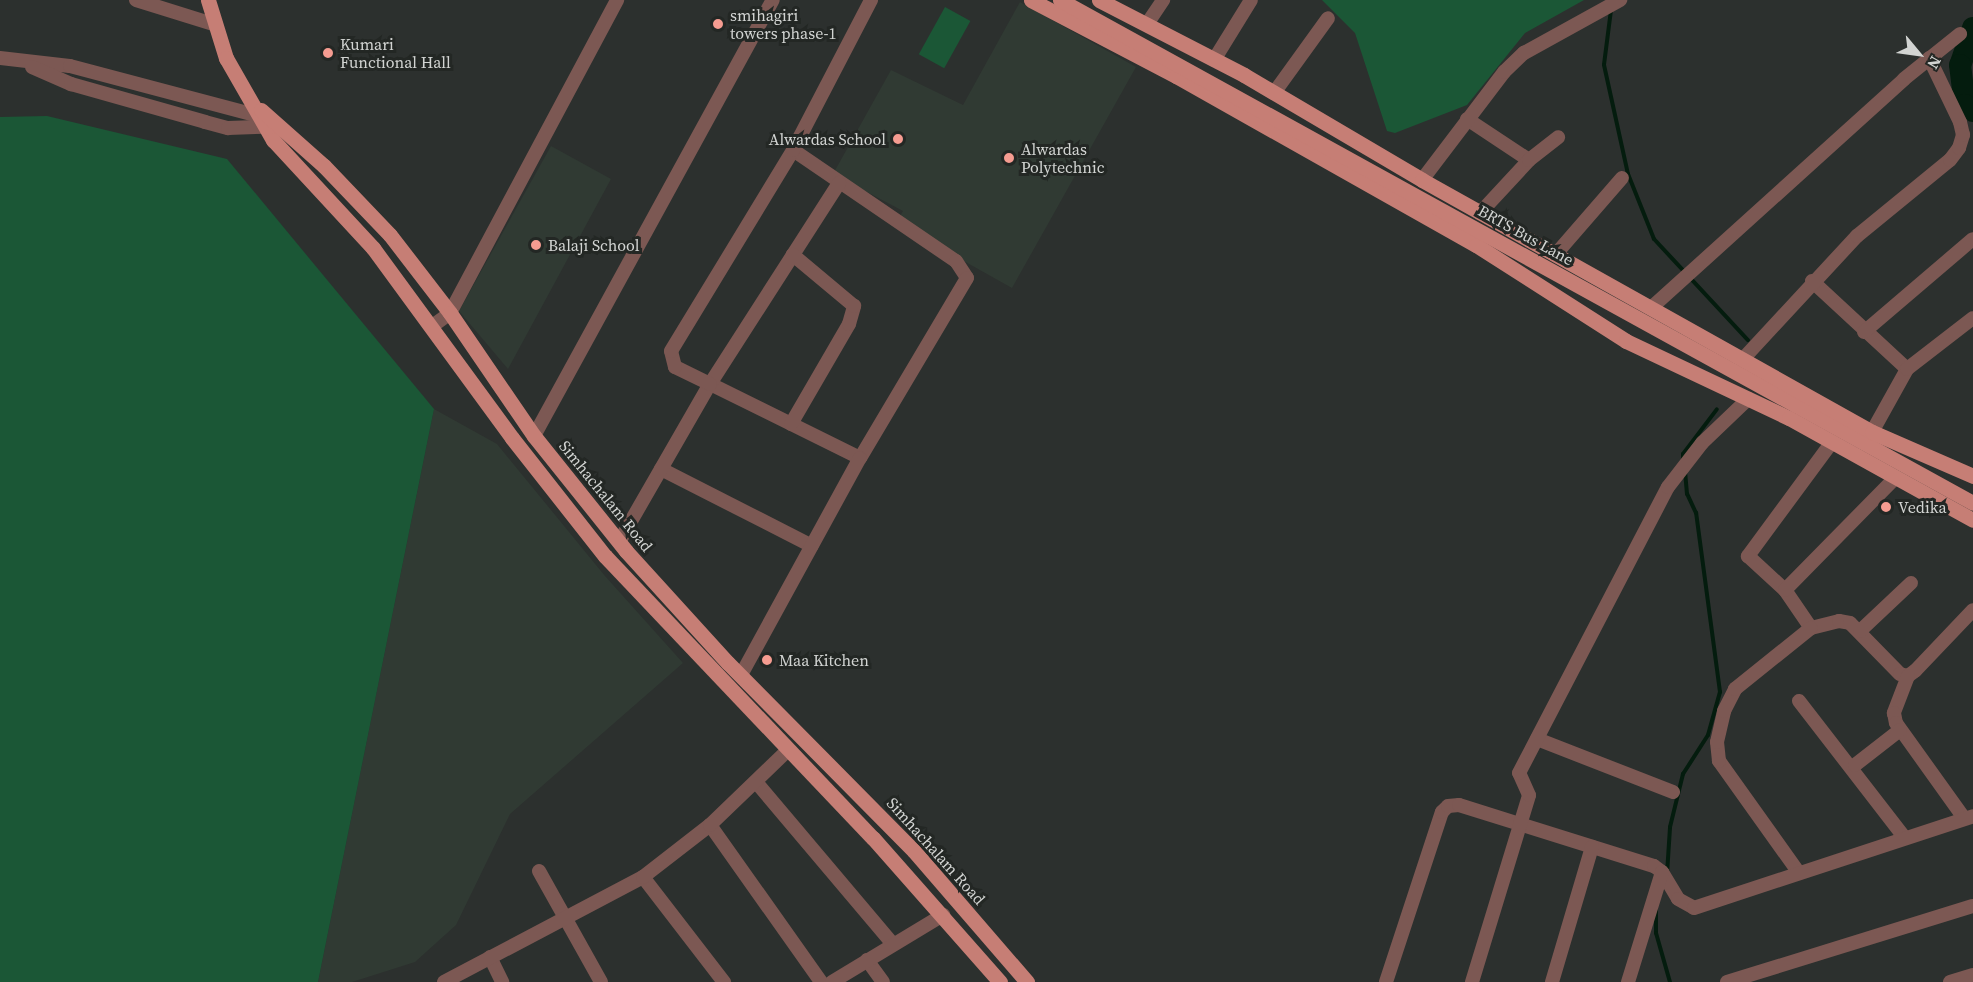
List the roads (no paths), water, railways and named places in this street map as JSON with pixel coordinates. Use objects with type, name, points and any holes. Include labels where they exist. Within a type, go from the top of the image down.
[{"type":"main road","name":"Simhachalam Road","points":[[208,0],[213,24],[226,58],[259,115],[324,166],[390,235],[450,313],[534,436],[622,547],[741,675],[914,851],[1027,982]]},
{"type":"main road","points":[[1031,0],[1176,76],[1476,245],[1617,336],[1832,442],[1973,520]]},
{"type":"main road","name":"BRTS Bus Lane","points":[[1060,0],[1973,503]]},
{"type":"main road","points":[[1099,0],[1274,93],[1480,213],[1872,432],[1973,476]]},
{"type":"main road","points":[[259,115],[273,140],[352,223],[609,561],[943,915],[1000,982]]},
{"type":"main road","points":[[609,561],[622,547]]},
{"type":"main road","points":[[787,751],[802,736]]},
{"type":"street","points":[[136,0],[213,24]]},
{"type":"street","points":[[431,327],[450,313],[617,0]]},
{"type":"street","points":[[534,436],[773,0]]},
{"type":"street","points":[[860,458],[675,367],[671,351],[793,150],[871,0]]},
{"type":"street","points":[[1147,24],[1163,0]]},
{"type":"street","points":[[1214,60],[1251,0]]},
{"type":"street","points":[[1422,180],[1467,119],[1524,53],[1620,0]]},
{"type":"street","points":[[1274,93],[1328,18]]},
{"type":"street","points":[[1651,308],[1929,58],[1960,34]]},
{"type":"street","points":[[0,58],[22,63],[70,66],[259,115]]},
{"type":"street","points":[[1743,359],[1812,281],[1857,236],[1959,148],[1963,135],[1960,122],[1929,58]]},
{"type":"street","points":[[22,63],[71,84],[228,128],[259,115]]},
{"type":"street","points":[[1467,119],[1529,160]]},
{"type":"street","points":[[1480,213],[1529,160],[1558,137]]},
{"type":"street","points":[[741,675],[860,458],[967,278],[956,261],[793,150]]},
{"type":"street","points":[[1555,255],[1622,178]]},
{"type":"street","points":[[622,547],[661,469],[710,384],[839,183]]},
{"type":"street","points":[[1863,332],[1973,239]]},
{"type":"street","points":[[791,424],[854,313],[850,300],[793,255]]},
{"type":"street","points":[[1812,281],[1863,332],[1907,369]]},
{"type":"street","points":[[1872,432],[1907,369],[1973,318]]},
{"type":"street","points":[[1472,982],[1518,823],[1529,795],[1519,773],[1679,471],[1748,399]]},
{"type":"street","points":[[1811,628],[1785,590],[1748,555],[1832,442]]},
{"type":"street","points":[[661,469],[812,546]]},
{"type":"street","points":[[1785,590],[1896,477]]},
{"type":"street","points":[[1860,631],[1911,583]]},
{"type":"street","points":[[1386,982],[1442,812],[1448,806],[1459,805],[1518,823],[1662,872],[1684,905],[1694,908],[1968,817],[1900,730],[1894,712],[1908,676],[1973,609]]},
{"type":"street","points":[[1799,873],[1719,761],[1717,742],[1724,711],[1735,689],[1811,628],[1839,621],[1850,623],[1860,631],[1887,665],[1908,676]]},
{"type":"street","points":[[1799,701],[1905,838]]},
{"type":"street","points":[[1854,765],[1900,730]]},
{"type":"street","points":[[1538,739],[1673,792]]},
{"type":"street","points":[[444,982],[643,877],[710,825],[787,751]]},
{"type":"street","points":[[756,782],[893,944]]},
{"type":"street","points":[[710,825],[821,982]]},
{"type":"street","points":[[1552,982],[1592,847]]},
{"type":"street","points":[[539,871],[601,982]]},
{"type":"street","points":[[1628,982],[1662,872]]},
{"type":"street","points":[[643,877],[724,982]]},
{"type":"street","points":[[1727,982],[1973,906]]},
{"type":"street","points":[[832,982],[943,915]]},
{"type":"street","points":[[490,957],[502,982]]},
{"type":"street","points":[[867,960],[883,982]]},
{"type":"street","points":[[1950,982],[1973,975]]},
{"type":"waterway","points":[[1611,10],[1604,65],[1628,174],[1654,239],[1748,340]]},
{"type":"waterway","points":[[1973,28],[1960,65],[1965,105],[1973,111]]},
{"type":"waterway","points":[[1683,460],[1683,454],[1717,409]]},
{"type":"waterway","points":[[1667,874],[1670,827],[1683,774],[1708,735],[1720,692],[1696,513],[1687,494],[1685,473]]},
{"type":"waterway","points":[[1656,910],[1656,933],[1670,982]]},
{"type":"place","name":"smihagiri towers phase-1","points":[[718,24]]},
{"type":"place","name":"Kumari Functional Hall","points":[[328,53]]},
{"type":"place","name":"Alwardas School","points":[[898,139]]},
{"type":"place","name":"Alwardas Polytechnic","points":[[1009,158]]},
{"type":"place","name":"Balaji School","points":[[536,245]]},
{"type":"place","name":"Vedika","points":[[1886,507]]},
{"type":"place","name":"Maa Kitchen","points":[[767,660]]}]
